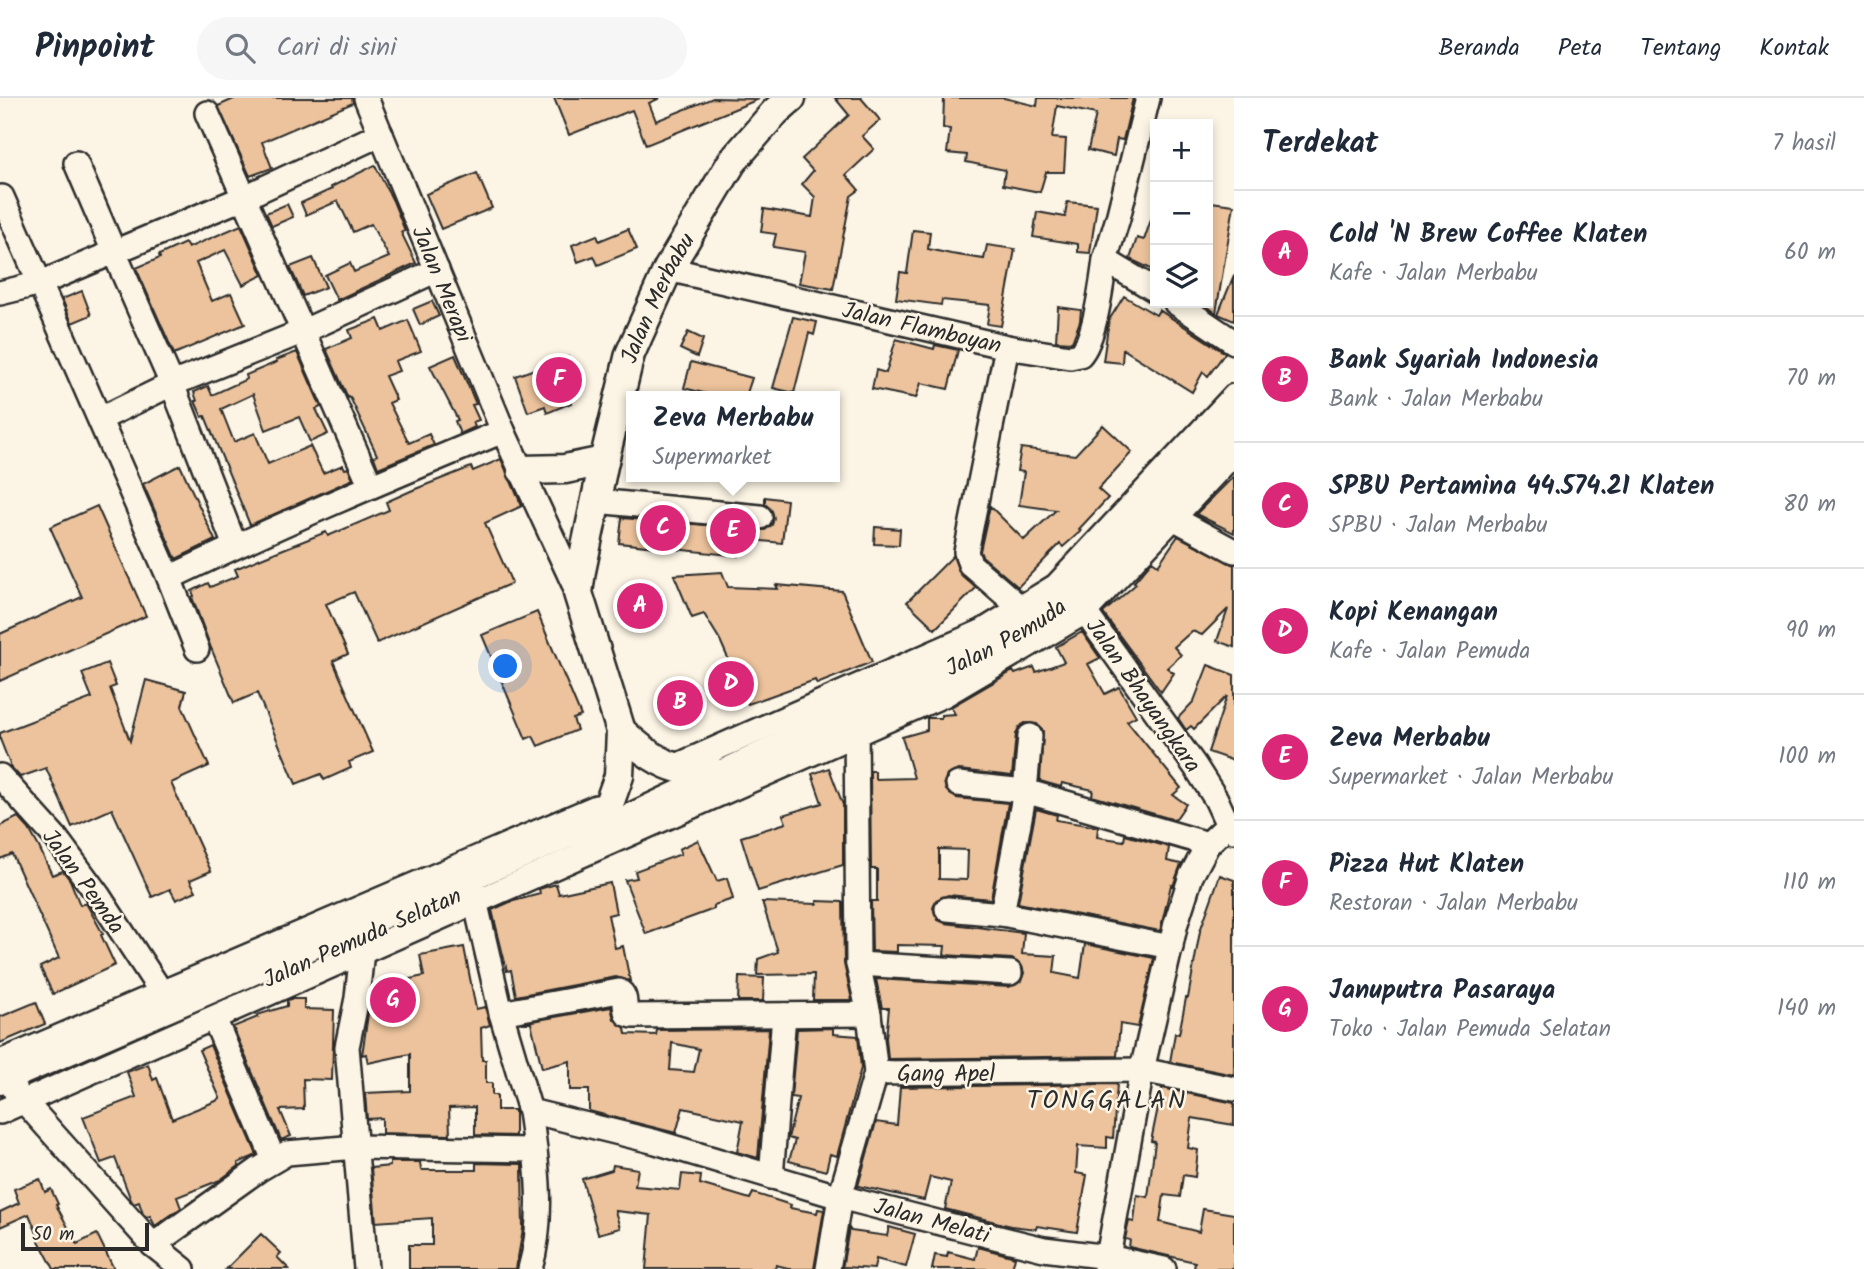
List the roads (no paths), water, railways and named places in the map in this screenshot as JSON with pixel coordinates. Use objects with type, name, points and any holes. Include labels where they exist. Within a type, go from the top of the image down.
[{"type":"main road","name":"Jalan Merbabu","points":[[621,731],[578,593],[604,461],[630,354],[668,269],[732,162],[782,103]]},
{"type":"main road","name":"Jalan Pemuda","points":[[722,774],[856,722],[988,650],[1029,615],[1079,604],[1164,513],[1234,423]]},
{"type":"main road","points":[[522,470],[565,469],[604,461]]},
{"type":"main road","points":[[621,731],[641,750],[674,767],[722,774]]},
{"type":"main road","points":[[610,801],[619,776],[621,731]]},
{"type":"main road","name":"Jalan Pemuda Selatan","points":[[6,1088],[169,1005],[218,992],[473,888],[595,835],[722,774]]},
{"type":"main road","name":"Jalan Pemuda Selatan","points":[[473,888],[588,825],[601,815],[610,801]]},
{"type":"street","name":"Jalan Merapi","points":[[366,98],[503,431],[578,593]]},
{"type":"street","points":[[1147,98],[1105,260],[1150,287]]},
{"type":"street","points":[[207,113],[371,485]]},
{"type":"street","points":[[0,293],[41,283],[245,197],[381,134]]},
{"type":"street","points":[[76,163],[172,384],[235,546]]},
{"type":"street","points":[[2,197],[169,578],[197,649]]},
{"type":"street","name":"Jalan Flamboyan","points":[[668,269],[1007,346],[1070,357],[1083,352],[1088,344],[1105,260]]},
{"type":"street","points":[[100,419],[172,384],[304,331],[438,270]]},
{"type":"street","points":[[1183,308],[1234,342]]},
{"type":"street","points":[[1007,346],[966,552],[970,564],[1029,615]]},
{"type":"street","points":[[674,767],[983,631],[1029,615],[1234,397]]},
{"type":"street","points":[[169,578],[371,485],[503,431]]},
{"type":"street","points":[[1234,453],[1164,513],[1234,551]]},
{"type":"street","points":[[596,501],[760,517]]},
{"type":"street","points":[[218,992],[362,951],[473,888],[856,722],[944,695],[1079,604]]},
{"type":"street","name":"Jalan Bhayangkara","points":[[1079,604],[1195,766],[1231,828]]},
{"type":"street","points":[[828,1269],[840,1197],[876,1073],[869,1014],[858,964],[856,722]]},
{"type":"street","points":[[1002,914],[1026,791],[1030,736]]},
{"type":"street","name":"Jalan Pemda","points":[[0,776],[56,838],[98,895],[169,1005]]},
{"type":"street","points":[[958,785],[1026,791],[1208,844]]},
{"type":"street","points":[[183,1269],[153,1245],[6,1088],[218,992],[463,862],[610,801]]},
{"type":"street","points":[[1106,1263],[1142,1070],[1171,947],[1191,877],[1208,844],[1231,828]]},
{"type":"street","points":[[473,888],[501,1013],[530,1111],[535,1150],[537,1208],[535,1253],[530,1269]]},
{"type":"street","points":[[947,909],[1002,914],[1171,947]]},
{"type":"street","points":[[362,951],[357,998],[347,1048],[366,1269]]},
{"type":"street","points":[[858,964],[1010,973]]},
{"type":"street","points":[[501,1013],[619,991],[624,997],[627,1014],[633,1016],[869,1014]]},
{"type":"street","points":[[218,992],[274,1160]]},
{"type":"street","points":[[771,1177],[784,1014]]},
{"type":"street","name":"Gang Apel","points":[[876,1073],[1142,1070],[1234,1089]]},
{"type":"street","name":"Jalan Melati","points":[[530,1111],[656,1142],[840,1197],[1044,1249],[1106,1263],[1164,1269]]},
{"type":"street","points":[[153,1245],[287,1153],[356,1147],[535,1150]]},
{"type":"place","name":"Pizza Hut Klaten","points":[[559,380]]},
{"type":"place","name":"SPBU Pertamina 44.574.21 Klaten","points":[[663,528]]},
{"type":"place","name":"Zeva Merbabu","points":[[733,531]]},
{"type":"place","name":"Cold 'N Brew Coffee Klaten","points":[[640,606]]},
{"type":"place","name":"Kopi Kenangan","points":[[731,684]]},
{"type":"place","name":"Bank Syariah Indonesia","points":[[680,703]]},
{"type":"place","name":"Januputra Pasaraya","points":[[393,1000]]},
{"type":"district","name":"TONGGALAN","points":[[1107,1099]]}]
